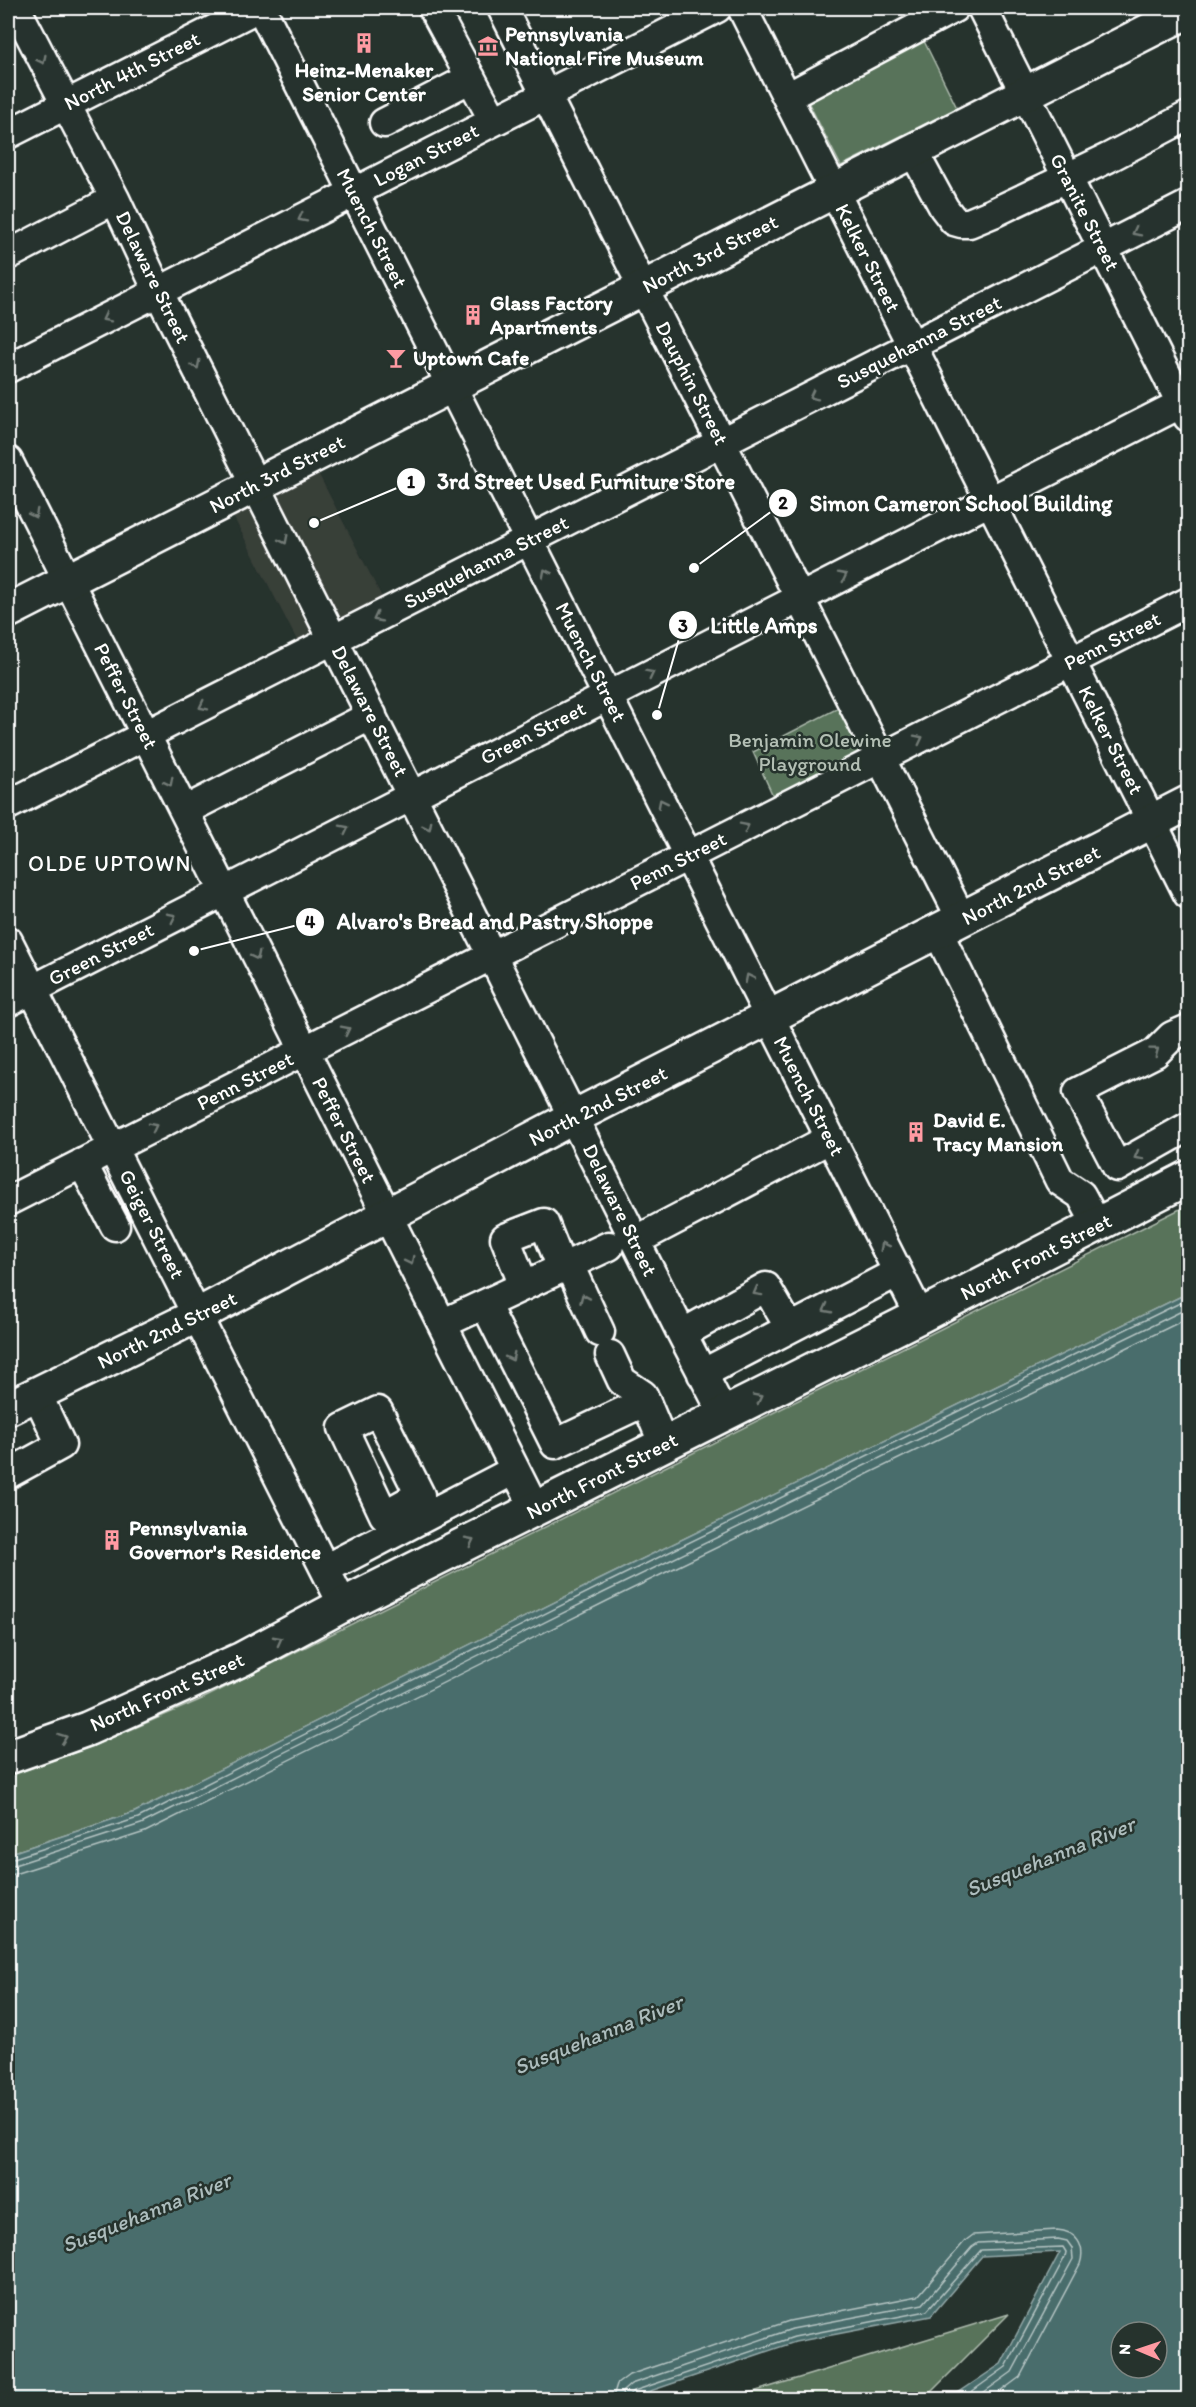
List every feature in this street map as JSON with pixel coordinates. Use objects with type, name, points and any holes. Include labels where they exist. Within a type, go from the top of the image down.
[{"type":"main road","name":"North 3rd Street","points":[[8,611],[1188,11]]},
{"type":"main road","name":"North 2nd Street","points":[[8,1408],[198,1315],[388,1217],[574,1117],[1188,803]]},
{"type":"main road","name":"North Front Street","points":[[8,1757],[87,1729],[242,1659],[343,1605],[920,1316],[1188,1178]]},
{"type":"street","name":"Delaware Street","points":[[16,8],[64,105],[115,199],[158,291],[574,1117],[622,1243],[682,1334],[724,1415]]},
{"type":"street","name":"North 4th Street","points":[[8,134],[259,8]]},
{"type":"street","name":"Muench Street","points":[[259,8],[920,1316]]},
{"type":"street","points":[[434,8],[494,121]]},
{"type":"street","name":"Dauphin Street","points":[[502,8],[880,758],[1060,1181],[1081,1195],[1097,1225]]},
{"type":"street","name":"Logan Street","points":[[8,368],[717,8]]},
{"type":"street","name":"Kelker Street","points":[[742,8],[1188,894]]},
{"type":"street","points":[[787,97],[954,8]]},
{"type":"street","name":"Granite Street","points":[[982,8],[1186,407]]},
{"type":"street","points":[[384,123],[471,78]]},
{"type":"street","points":[[913,151],[944,208],[954,220],[969,223],[1068,177],[1188,116]]},
{"type":"street","points":[[8,255],[115,199]]},
{"type":"street","name":"Susquehanna Street","points":[[8,805],[1188,205]]},
{"type":"street","name":"Green Street","points":[[19,996],[991,501],[1186,407]]},
{"type":"street","name":"Peffer Street","points":[[8,461],[535,1509]]},
{"type":"street","name":"Penn Street","points":[[8,1201],[1188,602]]},
{"type":"street","points":[[184,811],[372,715]]},
{"type":"street","name":"Geiger Street","points":[[8,941],[19,996],[113,1147],[343,1605]]},
{"type":"street","points":[[1188,1029],[1172,1036],[1155,1053],[1078,1092],[1117,1167],[1188,1127]]},
{"type":"street","points":[[442,1324],[566,1266],[622,1243],[831,1138]]},
{"type":"street","points":[[82,1163],[115,1226]]},
{"type":"street","points":[[524,1286],[505,1238],[544,1223],[622,1381],[643,1395],[664,1445]]},
{"type":"street","points":[[702,1374],[898,1272]]},
{"type":"street","points":[[682,1334],[766,1287],[790,1328]]},
{"type":"street","points":[[485,1304],[555,1444],[646,1401]]},
{"type":"street","points":[[8,1474],[60,1445],[36,1394]]},
{"type":"street","points":[[404,1510],[343,1428],[378,1411],[404,1510],[426,1563]]},
{"type":"street","points":[[325,1569],[404,1510],[490,1482],[515,1470]]},
{"type":"shaded area","points":[[317,471],[388,609],[303,652],[232,514]]},
{"type":"green space","points":[[921,35],[957,108],[841,166],[805,96]]},
{"type":"green space","name":"Benjamin Olewine Playground","points":[[844,705],[866,752],[774,798],[753,752]]},
{"type":"green space","points":[[1188,1205],[1188,1293],[599,1580],[135,1812],[8,1854],[8,1776],[90,1747],[202,1699]]},
{"type":"green space","points":[[1009,2314],[924,2399],[730,2399]]},
{"type":"water","name":"Susquehanna River","points":[[1188,1293],[1188,2399],[949,2399],[1001,2364],[1060,2252],[982,2256],[931,2316],[795,2342],[627,2399],[8,2399],[8,1854],[135,1812],[599,1580]]},
{"type":"place","name":"Heinz-Menaker Senior Center","points":[[364,43]]},
{"type":"place","name":"Pennsylvania National Fire Museum","points":[[488,46]]},
{"type":"place","name":"Glass Factory Apartments","points":[[473,315]]},
{"type":"place","name":"Uptown Cafe","points":[[396,358]]},
{"type":"place","name":"3rd Street Used Furniture Store","points":[[314,523]]},
{"type":"place","name":"Simon Cameron School Building","points":[[694,568]]},
{"type":"place","name":"Little Amps","points":[[657,715]]},
{"type":"place","name":"Alvaro's Bread and Pastry Shoppe","points":[[194,951]]},
{"type":"place","name":"David E. Tracy Mansion","points":[[916,1132]]},
{"type":"place","name":"Pennsylvania Governor's Residence","points":[[112,1540]]},
{"type":"district","name":"OLDE UPTOWN","points":[[110,863]]}]
